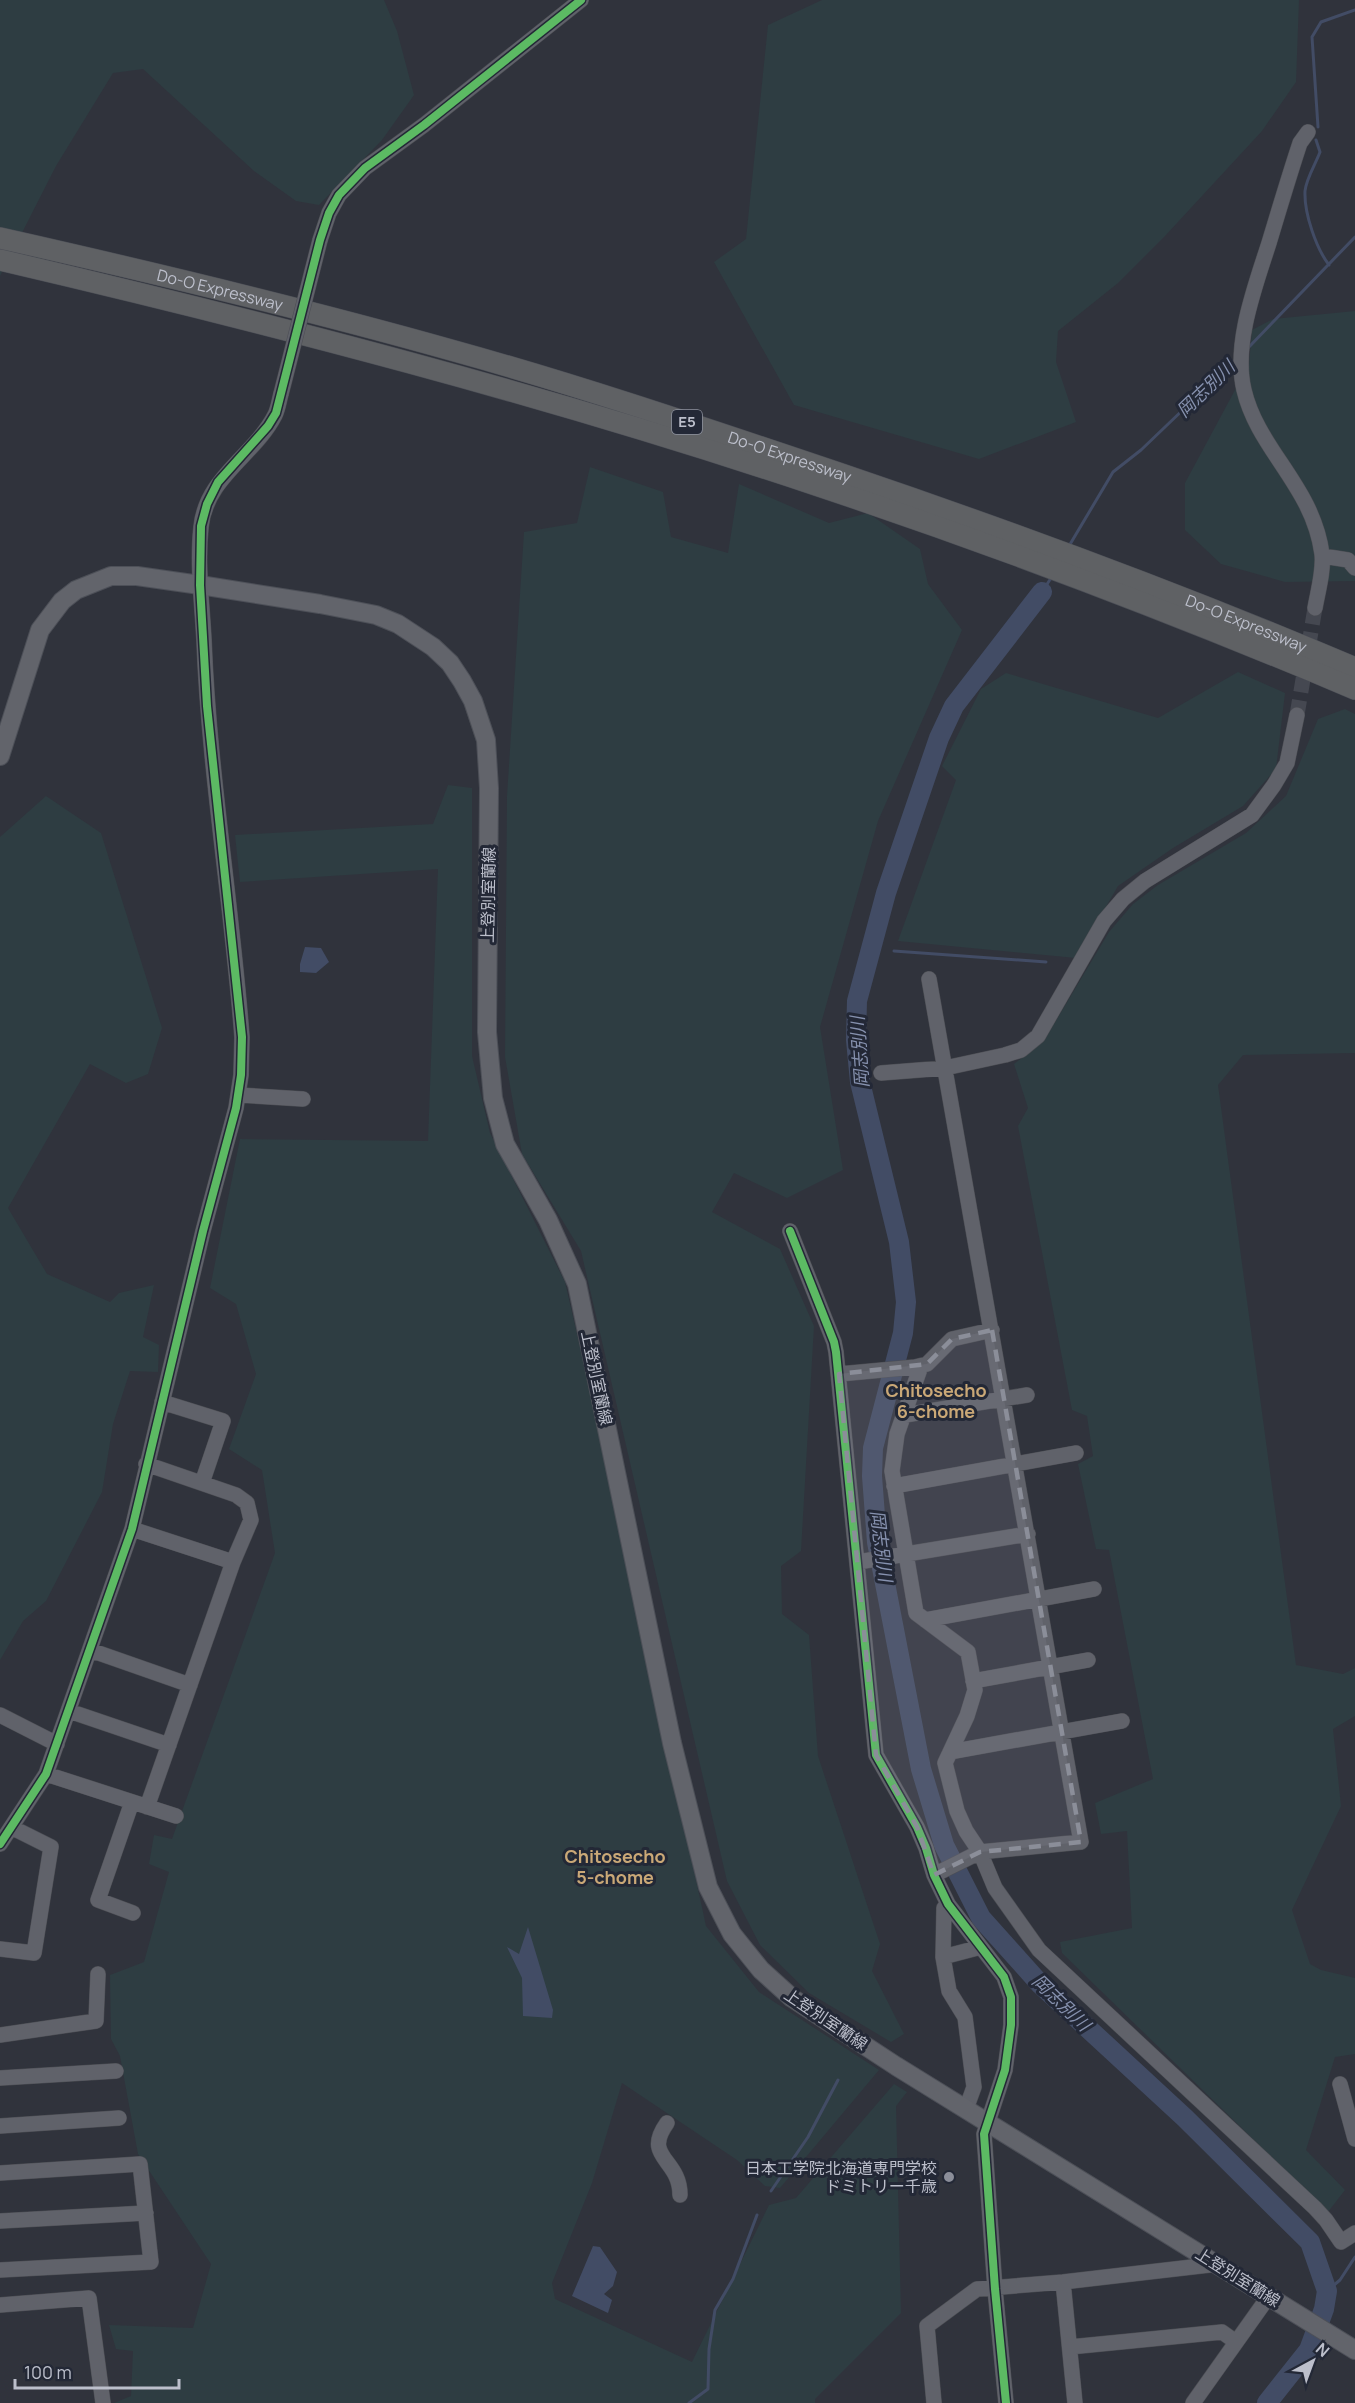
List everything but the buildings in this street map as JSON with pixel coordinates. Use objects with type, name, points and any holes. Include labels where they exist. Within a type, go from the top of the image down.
[{"type":"highway","name":"Do-O Expressway","points":[[0,238],[200,284],[452,350],[641,407],[947,510],[1100,565],[1260,627],[1355,668]]},
{"type":"highway","name":"Do-O Expressway","points":[[0,260],[208,308],[417,364],[636,428],[789,476],[1083,580],[1355,689]]},
{"type":"main road","name":"上登別室蘭線","points":[[0,756],[40,630],[62,601],[89,583],[111,576],[137,576],[200,585],[376,615],[398,624],[434,647],[450,663],[473,701],[486,740],[489,788],[487,1032],[493,1098],[506,1144],[548,1220],[577,1284],[672,1743],[708,1887],[732,1934],[761,1970],[792,1998],[1349,2347]]},
{"type":"street","points":[[0,1844],[46,1774],[132,1529],[146,1464],[238,1095],[242,1037],[207,706],[200,585],[201,526],[207,504],[218,482],[268,426],[276,413],[320,240],[329,213],[339,195],[365,168],[424,125],[581,0]]},
{"type":"street","points":[[1308,132],[1300,143],[1262,267],[1243,334],[1240,364],[1244,391],[1255,419],[1300,489],[1313,515],[1323,556],[1315,608]]},
{"type":"street","points":[[1323,556],[1348,560],[1355,568]]},
{"type":"street","points":[[881,1073],[945,1068],[1005,1055],[1021,1050],[1038,1036],[1104,921],[1123,899],[1145,881],[1252,815],[1287,763],[1297,715]]},
{"type":"street","points":[[929,979],[1081,1842],[976,1854],[941,1871]]},
{"type":"street","points":[[238,1095],[303,1099]]},
{"type":"street","points":[[790,1231],[834,1342],[863,1561],[876,1755],[926,1848],[941,1871],[948,1904],[1004,1977],[1011,1997],[1012,2012],[1005,2070],[984,2134],[994,2289],[1006,2403]]},
{"type":"street","points":[[839,1374],[927,1364],[952,1339],[992,1330]]},
{"type":"street","points":[[918,1366],[905,1415],[897,1434],[892,1471],[916,1613],[968,1652],[975,1690],[967,1716],[945,1763],[957,1811],[976,1854],[995,1888],[1039,1950],[1315,2208],[1341,2242],[1355,2233]]},
{"type":"street","points":[[905,1415],[1027,1395]]},
{"type":"street","points":[[162,1402],[223,1421],[202,1483]]},
{"type":"street","points":[[894,1486],[1076,1453]]},
{"type":"street","points":[[146,1464],[241,1498],[251,1513],[251,1520],[233,1562],[147,1807]]},
{"type":"street","points":[[132,1529],[233,1562]]},
{"type":"street","points":[[863,1561],[1028,1534]]},
{"type":"street","points":[[925,1620],[1094,1589]]},
{"type":"street","points":[[90,1650],[190,1685]]},
{"type":"street","points":[[974,1681],[1088,1660]]},
{"type":"street","points":[[69,1711],[169,1746]]},
{"type":"street","points":[[0,1715],[57,1744]]},
{"type":"street","points":[[950,1752],[1122,1721]]},
{"type":"street","points":[[46,1774],[176,1816]]},
{"type":"street","points":[[132,1802],[98,1900],[134,1913]]},
{"type":"street","points":[[0,1948],[34,1953],[51,1847],[11,1827]]},
{"type":"street","points":[[948,1904],[944,1908],[943,1957],[949,1991],[965,2017],[974,2087],[966,2109]]},
{"type":"street","points":[[943,1957],[981,1947]]},
{"type":"street","points":[[0,2035],[96,2020],[98,1974]]},
{"type":"street","points":[[0,2078],[116,2071]]},
{"type":"street","points":[[1340,2084],[1355,2139]]},
{"type":"street","points":[[0,2126],[119,2118]]},
{"type":"street","points":[[667,2123],[658,2136],[657,2147],[678,2177],[680,2195]]},
{"type":"street","points":[[0,2173],[140,2164],[151,2262],[0,2270]]},
{"type":"street","points":[[0,2221],[146,2213]]},
{"type":"street","points":[[934,2403],[927,2326],[977,2289],[1063,2282],[1218,2264]]},
{"type":"street","points":[[1063,2282],[1076,2403]]},
{"type":"street","points":[[1193,2403],[1269,2296]]},
{"type":"street","points":[[0,2305],[89,2298],[103,2403]]},
{"type":"street","points":[[1070,2347],[1222,2332],[1236,2342]]},
{"type":"highlighted area","points":[[992,1330],[1081,1842],[980,1852],[934,1875],[917,1827],[876,1755],[839,1374],[927,1364],[952,1339]]},
{"type":"shaded area","points":[[0,0],[384,0],[397,31],[414,95],[382,140],[319,205],[296,201],[254,171],[143,69],[113,73],[56,166],[0,276]]},
{"type":"shaded area","points":[[822,0],[1299,0],[1296,82],[1262,131],[1118,283],[1058,331],[1056,362],[1076,422],[979,459],[794,405],[714,262],[746,239],[768,25]]},
{"type":"shaded area","points":[[1355,311],[1355,581],[1285,582],[1221,564],[1185,530],[1185,483],[1249,364],[1252,330],[1273,319]]},
{"type":"shaded area","points":[[590,467],[663,492],[671,537],[728,553],[739,484],[829,523],[868,513],[920,549],[928,584],[962,630],[878,821],[820,1027],[843,1170],[787,1198],[734,1173],[712,1212],[780,1249],[814,1326],[801,1551],[781,1566],[782,1614],[809,1635],[818,1756],[880,1944],[872,1971],[904,2034],[891,2042],[809,1993],[760,1945],[727,1881],[581,1251],[522,1154],[505,1057],[507,796],[524,532],[577,523]]},
{"type":"shaded area","points":[[1238,672],[1285,693],[1276,769],[1243,806],[1173,848],[1118,886],[1076,958],[898,941],[956,780],[942,766],[981,689],[1006,673],[1158,718]]},
{"type":"shaded area","points":[[1345,709],[1355,714],[1355,1053],[1243,1055],[1218,1085],[1296,1665],[1343,1674],[1355,1668],[1355,1716],[1333,1729],[1341,1806],[1292,1910],[1310,1964],[1321,1970],[1355,1978],[1355,2054],[1335,2057],[1306,2150],[1345,2190],[1328,2212],[1062,1953],[1060,1942],[1132,1928],[1127,1831],[1101,1834],[1095,1803],[1153,1779],[1109,1550],[1096,1549],[1078,1464],[1093,1456],[1087,1416],[1072,1410],[1018,1126],[1028,1108],[1014,1064],[1045,1039],[1109,932],[1133,904],[1158,885],[1246,833],[1286,796],[1318,719]]},
{"type":"shaded area","points":[[448,785],[472,788],[472,1056],[490,1133],[565,1282],[706,1926],[759,1992],[879,2070],[780,2188],[765,2186],[737,2160],[622,2083],[592,2183],[552,2283],[555,2299],[692,2362],[769,2205],[796,2198],[894,2084],[907,2092],[896,2106],[901,2313],[815,2399],[815,2403],[114,2403],[131,2396],[133,2351],[116,2349],[109,2325],[193,2328],[211,2264],[138,2154],[120,2056],[111,2039],[110,1975],[144,1962],[169,1872],[149,1864],[154,1835],[172,1839],[275,1553],[262,1470],[229,1449],[256,1374],[236,1304],[210,1288],[240,1139],[428,1141],[438,869],[240,882],[235,835],[433,824]]},
{"type":"shaded area","points":[[46,796],[101,833],[162,1028],[148,1074],[126,1083],[90,1064],[8,1208],[47,1274],[110,1302],[119,1293],[154,1285],[143,1337],[159,1345],[158,1372],[130,1371],[113,1424],[102,1492],[46,1601],[23,1621],[0,1660],[0,837]]},
{"type":"water","points":[[305,947],[321,948],[329,962],[316,973],[300,972]]},
{"type":"water","points":[[528,1927],[553,2010],[552,2018],[523,2016],[522,1978],[507,1947],[519,1954]]},
{"type":"water","points":[[593,2246],[600,2247],[617,2272],[613,2286],[604,2294],[612,2300],[608,2313],[572,2296]]},
{"type":"waterway","points":[[1318,127],[1312,37],[1321,22],[1355,10]]},
{"type":"waterway","points":[[1316,140],[1320,152],[1307,181],[1305,200],[1312,230],[1329,265]]},
{"type":"waterway","name":"岡志別川","points":[[1248,348],[1355,237]]},
{"type":"waterway","name":"岡志別川","points":[[1069,546],[1113,472],[1141,450],[1236,359]]},
{"type":"waterway","name":"岡志別川","points":[[1042,592],[1051,578]]},
{"type":"waterway","name":"岡志別川","points":[[1042,592],[954,706],[939,738],[886,893],[857,1001],[856,1040],[860,1082],[899,1242],[906,1302],[903,1333],[873,1448],[872,1476],[877,1542],[921,1769],[944,1845],[981,1918],[1041,1985],[1185,2118],[1310,2242],[1327,2291],[1324,2309],[1309,2350],[1267,2403]]},
{"type":"waterway","points":[[894,951],[1046,962]]},
{"type":"waterway","points":[[771,2191],[808,2137],[838,2080]]},
{"type":"waterway","points":[[689,2403],[708,2389],[709,2349],[715,2310],[733,2279],[757,2215]]},
{"type":"waterway","points":[[1327,2291],[1340,2280],[1355,2257]]},
{"type":"tunnel","points":[[1297,715],[1315,608]]},
{"type":"cycle path","points":[[0,1844],[46,1774],[132,1529],[203,1231],[236,1108],[241,1075],[242,1037],[207,706],[200,585],[201,526],[207,504],[218,482],[268,426],[276,413],[320,240],[329,213],[339,195],[365,168],[424,125],[581,0]]},
{"type":"cycle path","points":[[790,1231],[836,1352],[876,1755],[917,1827],[934,1875],[948,1904],[1004,1977],[1011,1997],[1011,2025],[1005,2070],[984,2134],[1006,2403]]},
{"type":"place","name":"日本工学院北海道専門学校 ドミトリー千歳","points":[[949,2177]]},
{"type":"district","name":"Chitosecho 6-chome","points":[[936,1401]]},
{"type":"district","name":"Chitosecho 5-chome","points":[[615,1867]]}]
